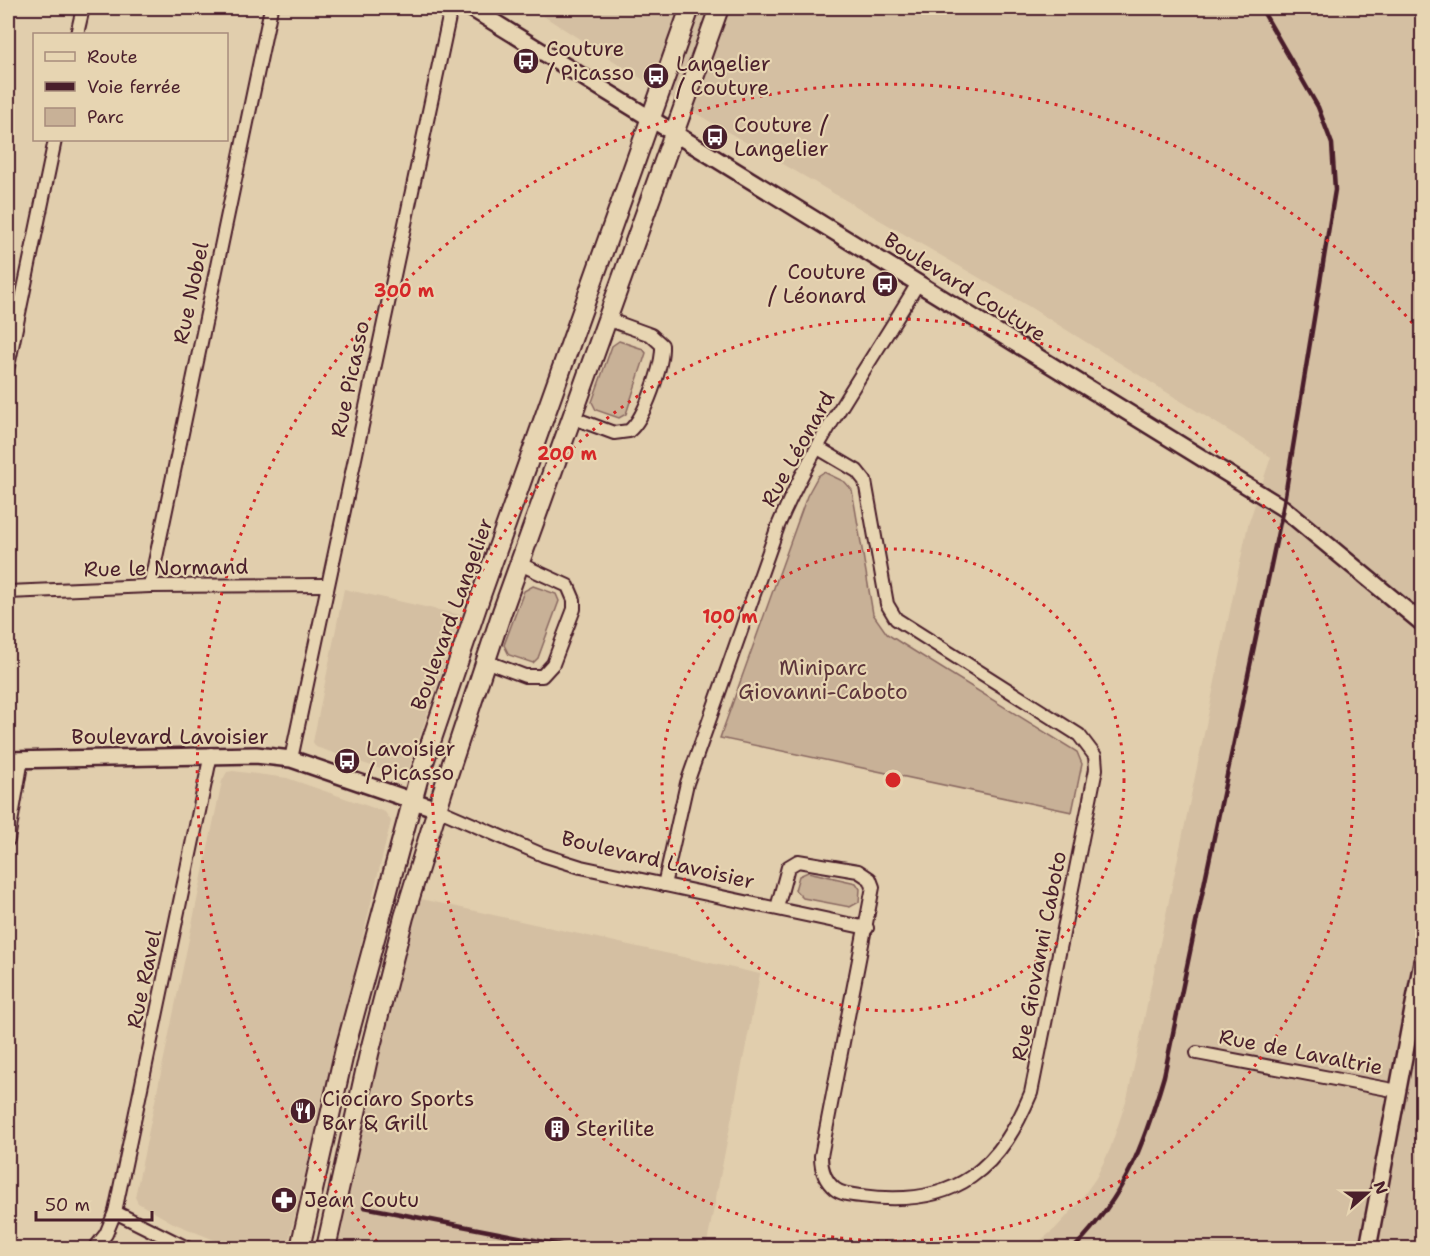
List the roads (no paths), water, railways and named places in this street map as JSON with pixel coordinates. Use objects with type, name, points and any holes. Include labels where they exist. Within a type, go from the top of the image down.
[{"type":"main road","name":"Boulevard Langelier","points":[[300,1248],[345,1049],[412,800],[473,617],[690,8]]},
{"type":"main road","points":[[327,1248],[369,1054],[407,907],[437,809],[485,661],[719,8]]},
{"type":"street","points":[[77,33],[83,8]]},
{"type":"street","name":"Rue Nobel","points":[[150,586],[271,8]]},
{"type":"street","name":"Rue Picasso","points":[[291,759],[326,585],[451,8]]},
{"type":"street","name":"Boulevard Couture","points":[[471,8],[1283,508],[1422,623]]},
{"type":"street","points":[[8,366],[55,141]]},
{"type":"street","name":"Rue Léonard","points":[[664,885],[692,767],[789,499],[918,283]]},
{"type":"street","points":[[571,417],[614,433],[630,431],[641,418],[660,363],[663,345],[651,335],[608,319]]},
{"type":"street","name":"Rue Giovanni Caboto","points":[[818,448],[856,471],[865,481],[886,596],[890,612],[896,619],[1079,735],[1095,756],[1095,776],[1031,1093],[1017,1125],[997,1155],[971,1177],[954,1187],[917,1198],[848,1194],[836,1190],[826,1180],[821,1168],[821,1156],[867,928]]},
{"type":"street","points":[[485,661],[525,676],[542,676],[553,664],[574,609],[572,592],[563,581],[520,564]]},
{"type":"street","name":"Rue le Normand","points":[[8,592],[150,586],[326,585]]},
{"type":"street","name":"Boulevard Lavoisier","points":[[15,759],[211,754],[256,755],[291,759],[437,809],[555,859],[664,885],[867,928],[873,887],[870,879],[858,870],[804,860],[792,863],[785,872],[777,908]]},
{"type":"street","name":"Rue Ravel","points":[[95,1248],[106,1234],[115,1212],[211,754]]},
{"type":"street","points":[[8,840],[15,759]]},
{"type":"street","points":[[1368,1248],[1422,962]]},
{"type":"street","name":"Rue de Lavaltrie","points":[[1197,1053],[1398,1091]]},
{"type":"street","points":[[115,1212],[187,1248]]},
{"type":"railway","points":[[1074,1248],[1107,1208],[1131,1168],[1164,1076],[1283,508],[1335,190],[1332,144],[1318,107],[1261,8]]},
{"type":"railway","points":[[364,1207],[576,1248]]},
{"type":"place","name":"Couture / Picasso","points":[[526,61]]},
{"type":"place","name":"Langelier / Couture","points":[[656,76]]},
{"type":"place","name":"Couture / Langelier","points":[[715,137]]},
{"type":"place","name":"Couture / Léonard","points":[[885,284]]},
{"type":"place","name":"Lavoisier / Picasso","points":[[347,761]]},
{"type":"place","name":"Ciociaro Sports Bar & Grill","points":[[303,1111]]},
{"type":"place","name":"Sterilite","points":[[557,1129]]},
{"type":"place","name":"Jean Coutu","points":[[284,1200]]},
{"type":"park label","name":"Miniparc Giovanni-Caboto","points":[[823,680]]}]
